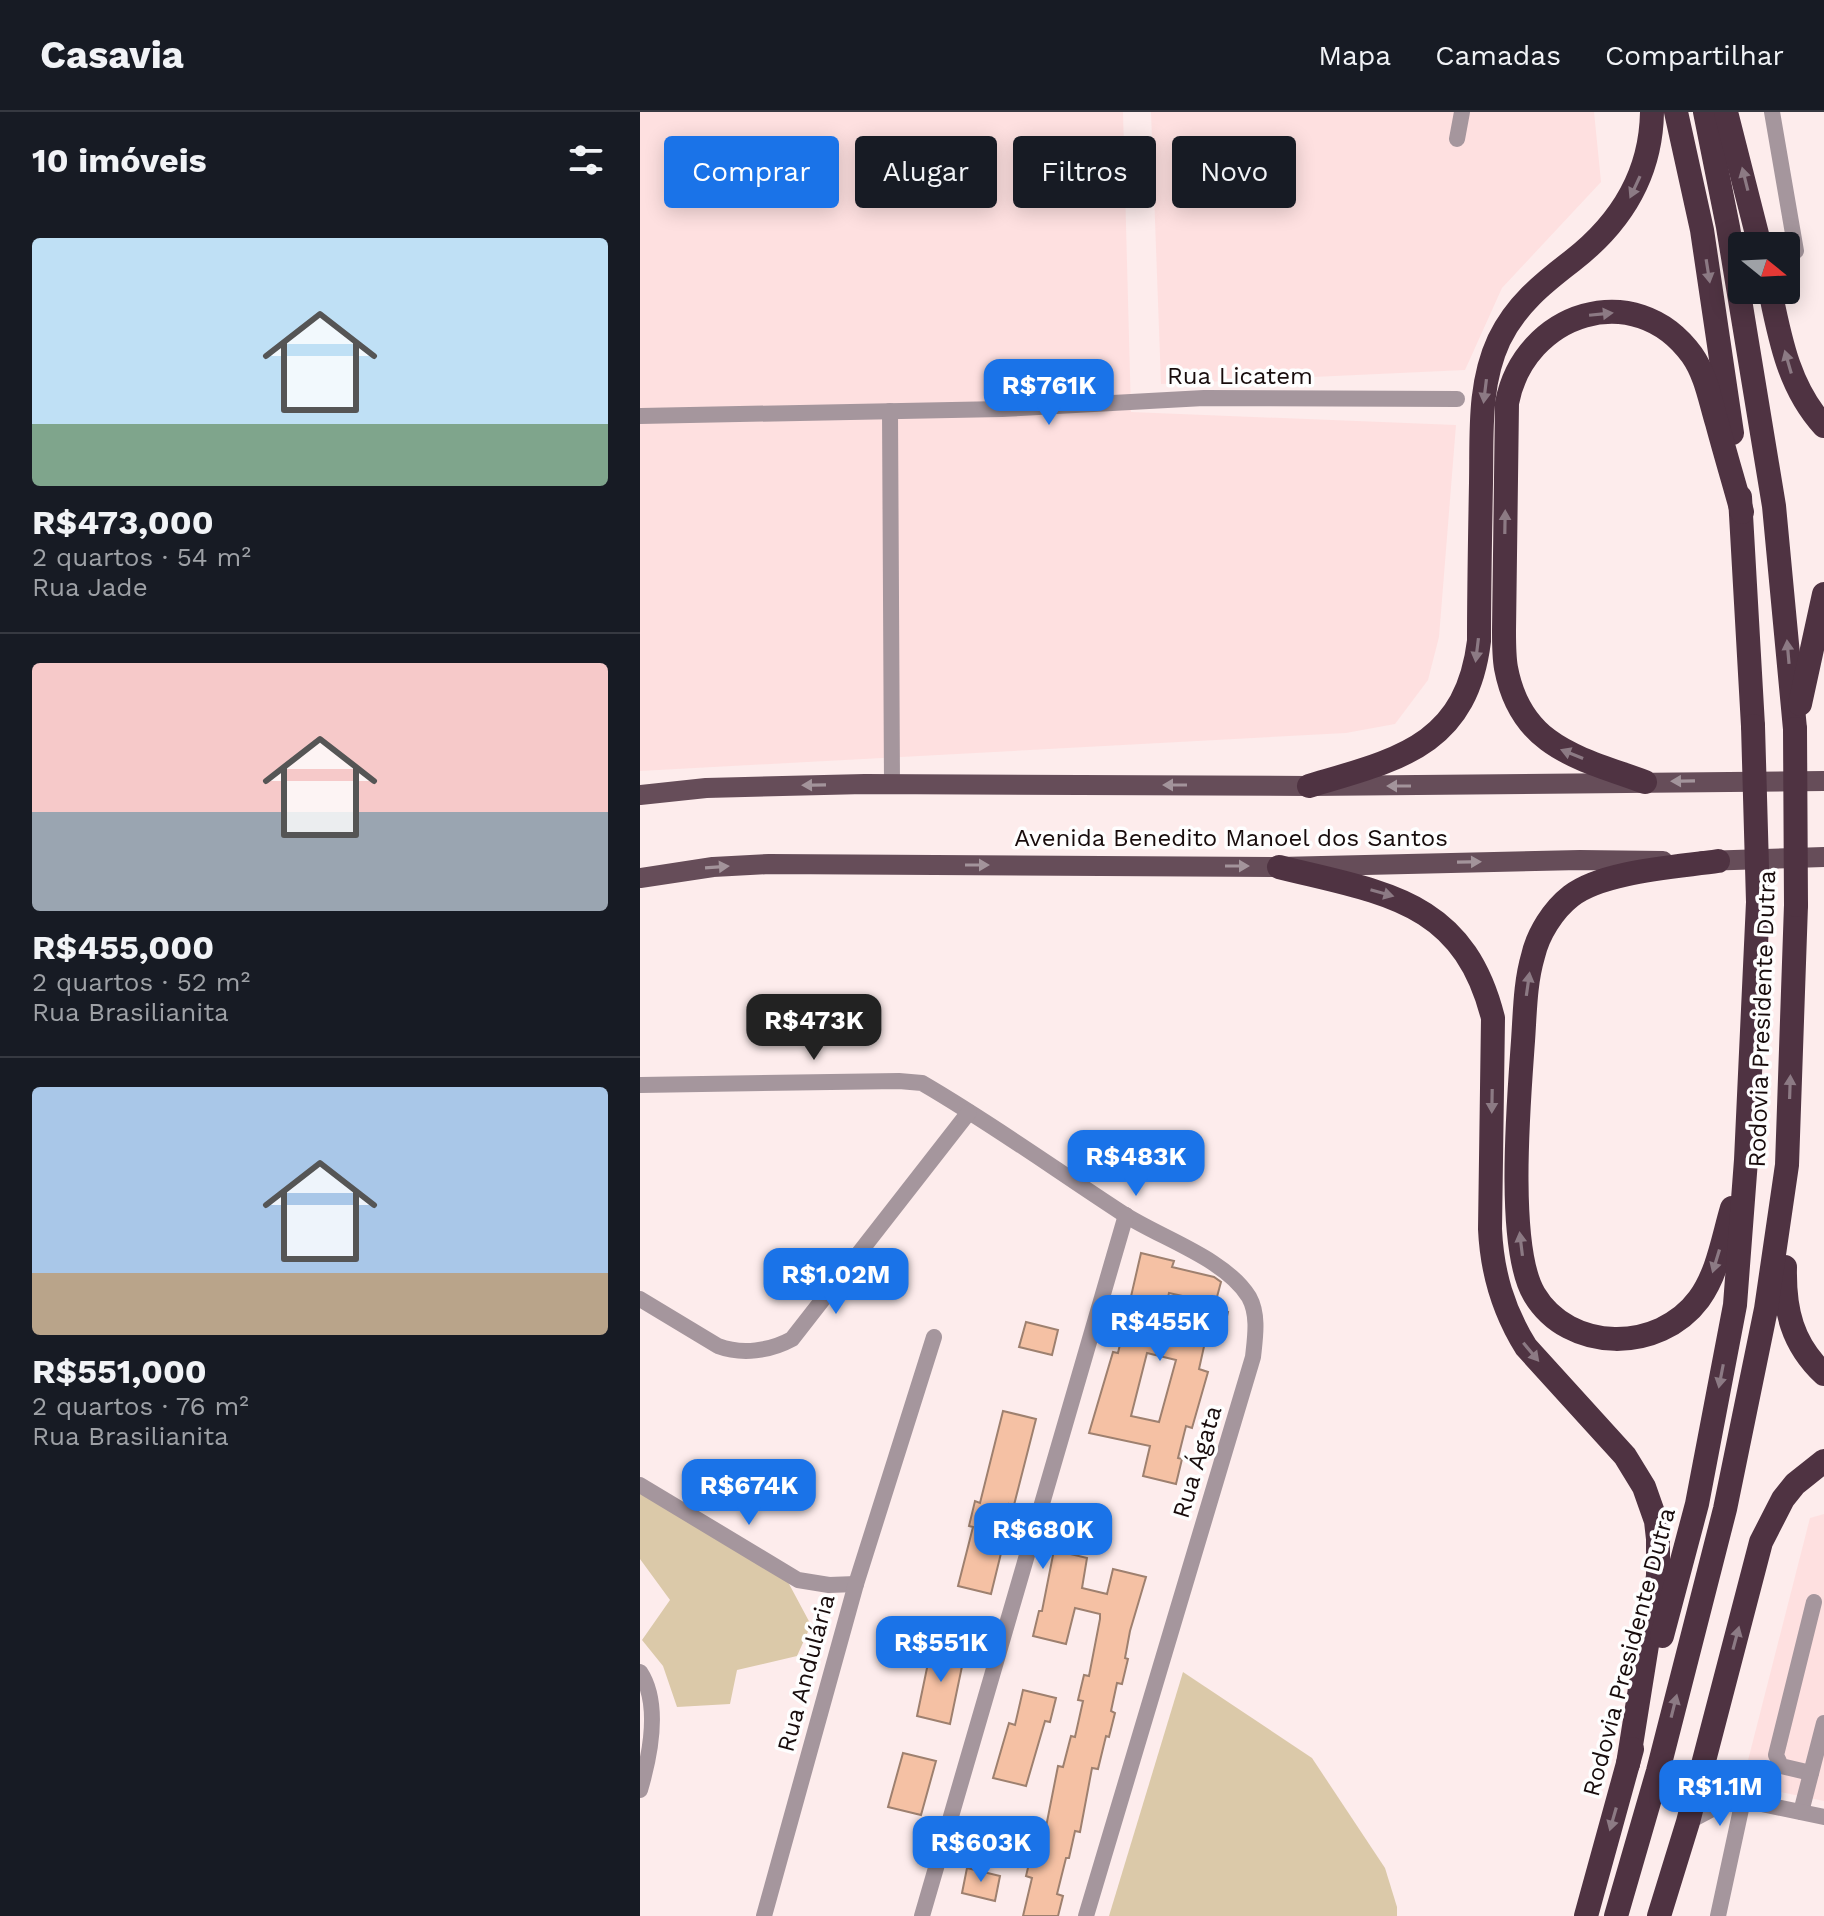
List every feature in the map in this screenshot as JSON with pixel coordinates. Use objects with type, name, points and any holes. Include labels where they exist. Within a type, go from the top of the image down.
[{"type":"highway","points":[[1309,786],[1385,763],[1417,748],[1445,724],[1465,694],[1475,668],[1479,641],[1483,415],[1488,370],[1499,340],[1523,304],[1537,288],[1603,234],[1627,203],[1643,168],[1650,140],[1652,112]]},
{"type":"highway","name":"Rodovia Presidente Dutra","points":[[1586,1916],[1700,1488],[1735,1305],[1746,1160],[1758,902],[1742,512],[1702,230],[1676,112]]},
{"type":"highway","name":"Rodovia Presidente Dutra","points":[[1616,1916],[1658,1771],[1725,1509],[1766,1309],[1787,1165],[1796,905],[1795,729],[1774,506],[1731,243],[1705,112]]},
{"type":"highway","points":[[1726,112],[1756,232]]},
{"type":"highway","points":[[1774,304],[1792,376],[1803,400],[1824,426]]},
{"type":"highway","points":[[1645,782],[1563,752],[1547,741],[1532,727],[1516,701],[1506,668],[1507,403],[1522,360],[1542,337],[1583,315],[1629,314],[1644,318],[1671,333],[1692,355],[1706,383],[1742,512]]},
{"type":"highway","points":[[1795,729],[1824,594]]},
{"type":"highway","points":[[1718,861],[1611,878],[1572,895],[1549,920],[1533,955],[1526,1000],[1517,1118],[1519,1239],[1532,1291],[1563,1324],[1590,1336],[1635,1339],[1676,1322],[1698,1301],[1712,1275],[1746,1160]]},
{"type":"highway","points":[[1279,867],[1391,895],[1412,906],[1443,927],[1467,952],[1485,985],[1493,1018],[1490,1229],[1499,1292],[1526,1347],[1635,1470],[1656,1521],[1658,1576],[1628,1764]]},
{"type":"highway","points":[[1787,1165],[1786,1311],[1796,1340],[1824,1374]]},
{"type":"highway","points":[[1659,1916],[1688,1822],[1766,1528],[1795,1484],[1824,1461]]},
{"type":"main road","points":[[640,795],[706,788],[892,784],[1309,786],[1824,781]]},
{"type":"main road","name":"Avenida Benedito Manoel dos Santos","points":[[640,878],[713,867],[769,864],[1279,867],[1824,857]]},
{"type":"street","points":[[1457,139],[1462,112]]},
{"type":"street","points":[[1772,112],[1793,232]]},
{"type":"street","name":"Rua Licatem","points":[[640,416],[1002,409],[1204,398],[1457,399]]},
{"type":"street","points":[[890,411],[892,784]]},
{"type":"street","name":"Rua Ágata","points":[[640,1085],[922,1083],[1126,1215],[1214,1264],[1232,1278],[1249,1298],[1256,1320],[1253,1357],[1086,1916]]},
{"type":"street","points":[[640,1299],[729,1351],[756,1351],[792,1339],[969,1112]]},
{"type":"street","points":[[922,1916],[1126,1215]]},
{"type":"street","points":[[856,1584],[934,1337]]},
{"type":"street","name":"Rua Andulária","points":[[640,1485],[798,1580],[829,1585],[856,1584],[764,1916]]},
{"type":"street","points":[[1811,1773],[1781,1766],[1776,1755],[1814,1602]]},
{"type":"street","points":[[640,1672],[645,1680],[653,1733],[640,1790]]},
{"type":"street","points":[[1801,1812],[1824,1726]]},
{"type":"street","points":[[1703,1765],[1738,1799],[1824,1817]]},
{"type":"street","points":[[1688,1822],[1738,1799]]},
{"type":"street","points":[[1718,1916],[1738,1799]]},
{"type":"shaded area","points":[[640,112],[1123,112],[1124,136],[1013,136],[1013,208],[1126,208],[1131,412],[1456,425],[1439,637],[1428,680],[1395,724],[1346,733],[640,771]]},
{"type":"shaded area","points":[[1151,112],[1594,112],[1601,182],[1502,288],[1465,370],[1161,384],[1155,208],[1156,136],[1152,136]]},
{"type":"shaded area","points":[[640,1492],[788,1582],[811,1625],[797,1656],[737,1670],[730,1704],[677,1707],[663,1666],[642,1640],[670,1600],[640,1559]]},
{"type":"shaded area","points":[[1824,1514],[1824,1801],[1742,1784],[1810,1518]]},
{"type":"shaded area","points":[[1183,1672],[1312,1758],[1385,1868],[1397,1916],[1109,1916]]},
{"type":"building","points":[[1141,1253],[1174,1261],[1172,1267],[1214,1277],[1221,1282],[1214,1308],[1228,1312],[1222,1337],[1207,1333],[1199,1369],[1208,1372],[1192,1428],[1186,1426],[1178,1458],[1182,1459],[1176,1484],[1143,1476],[1150,1446],[1089,1433],[1113,1352],[1118,1353]],"holes":[[[1169,1293],[1196,1299],[1188,1336],[1160,1330]],[[1147,1353],[1176,1360],[1159,1422],[1131,1416]]]},
{"type":"building","points":[[1026,1322],[1058,1330],[1052,1355],[1019,1347]]},
{"type":"building","points":[[1003,1411],[1036,1419],[1014,1505],[1009,1504],[1001,1536],[1005,1537],[991,1594],[958,1586],[973,1527],[969,1526],[975,1501],[980,1503]]},
{"type":"building","points":[[1054,1550],[1087,1558],[1082,1588],[1107,1594],[1113,1569],[1146,1577],[1130,1631],[1122,1684],[1117,1683],[1111,1711],[1115,1713],[1109,1737],[1106,1736],[1098,1769],[1092,1768],[1080,1832],[1075,1831],[1069,1858],[1066,1858],[1057,1894],[1063,1896],[1058,1916],[1023,1916],[1032,1878],[1026,1876],[1032,1851],[1035,1852],[1041,1825],[1046,1827],[1058,1766],[1063,1767],[1071,1736],[1075,1737],[1083,1701],[1078,1700],[1084,1675],[1089,1676],[1100,1619],[1100,1614],[1075,1608],[1066,1644],[1033,1636],[1039,1611],[1042,1611]]},
{"type":"building","points":[[932,1644],[965,1652],[950,1724],[917,1716]]},
{"type":"building","points":[[1023,1690],[1056,1698],[1050,1722],[1045,1721],[1026,1786],[993,1778],[1009,1723],[1015,1725]]},
{"type":"building","points":[[903,1753],[936,1761],[921,1815],[888,1807]]},
{"type":"building","points":[[967,1868],[1000,1876],[995,1901],[962,1893]]}]
